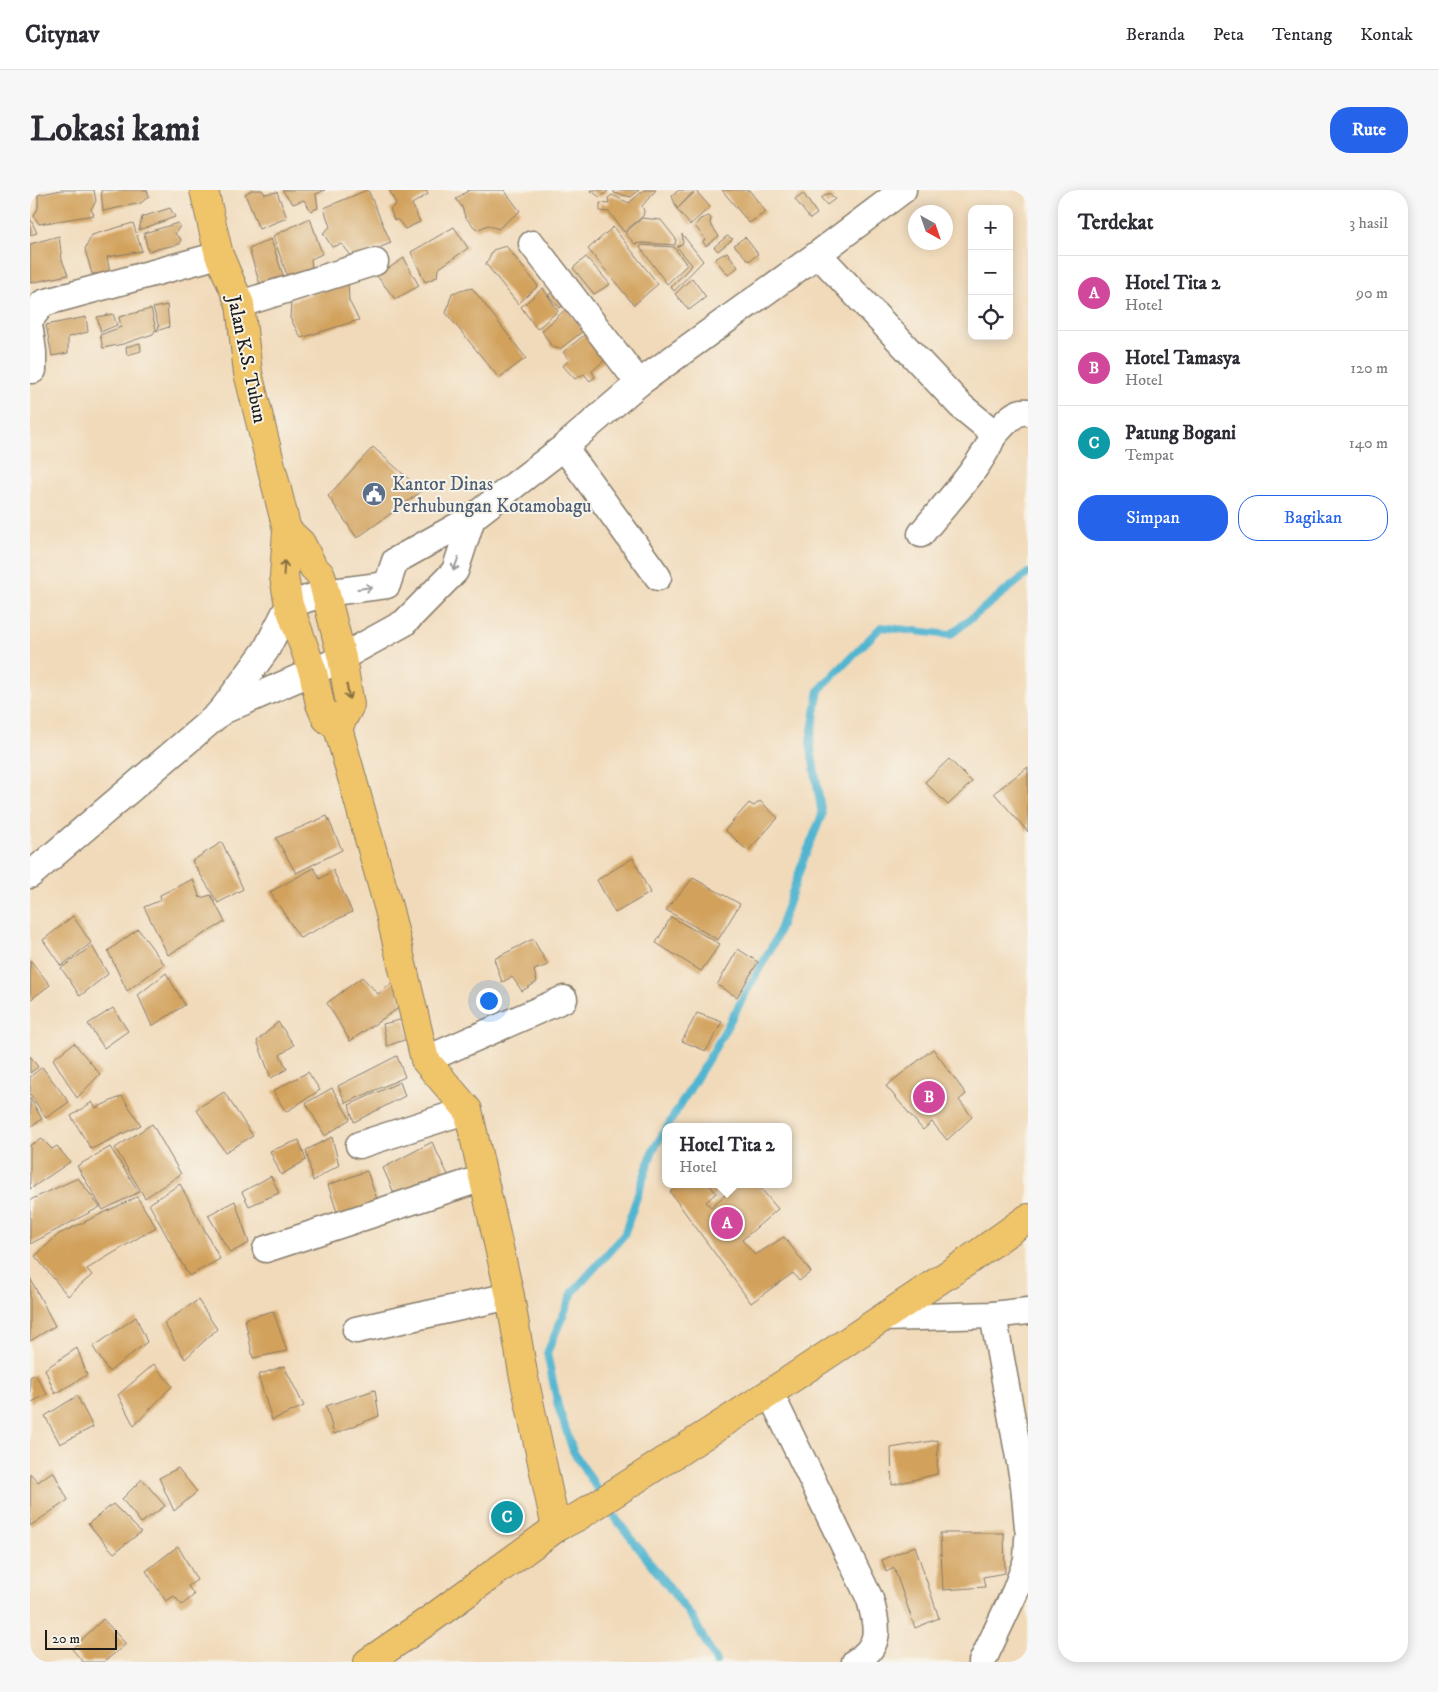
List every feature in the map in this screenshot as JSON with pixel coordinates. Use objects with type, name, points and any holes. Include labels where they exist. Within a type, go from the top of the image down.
[{"type":"highway","name":"Jalan K.S. Tubun","points":[[204,190],[219,255],[240,304],[248,373],[287,530],[284,577],[289,605],[313,672],[320,704],[326,718],[338,728],[350,704],[342,658],[324,593],[321,575],[313,566],[301,544],[287,530]]},
{"type":"highway","points":[[338,728],[390,910],[425,1060],[468,1110],[510,1296],[524,1373],[567,1522]]},
{"type":"highway","points":[[368,1662],[567,1522],[635,1481],[770,1393],[965,1263],[1028,1218]]},
{"type":"street","points":[[30,875],[220,713],[266,650],[289,605],[324,593],[387,585],[395,561],[472,518],[564,447],[639,383],[818,254],[903,190]]},
{"type":"street","points":[[532,244],[639,383]]},
{"type":"street","points":[[818,254],[961,406],[989,429],[993,436]]},
{"type":"street","points":[[30,319],[43,303],[219,255]]},
{"type":"street","points":[[240,304],[375,262]]},
{"type":"street","points":[[30,330],[33,370]]},
{"type":"street","points":[[921,534],[971,472],[990,444],[993,436],[1012,416],[1023,411],[1028,412]]},
{"type":"street","points":[[564,447],[658,577]]},
{"type":"street","points":[[220,713],[342,658],[404,623],[454,571],[472,518]]},
{"type":"street","points":[[425,1060],[564,999]]},
{"type":"street","points":[[359,1145],[468,1110]]},
{"type":"street","points":[[266,1249],[483,1178]]},
{"type":"street","points":[[356,1330],[510,1296]]},
{"type":"street","points":[[883,1318],[993,1315],[1028,1311]]},
{"type":"street","points":[[993,1315],[1024,1485],[1028,1528]]},
{"type":"street","points":[[770,1393],[870,1599],[877,1626],[874,1644],[865,1656],[855,1662]]},
{"type":"street","points":[[982,1662],[1015,1592],[1027,1560],[1028,1539]]},
{"type":"building","points":[[61,190],[94,190],[96,201],[91,209],[94,215],[39,224],[34,216],[38,208],[38,195]]},
{"type":"building","points":[[101,190],[147,190],[149,196],[141,203],[103,211]]},
{"type":"building","points":[[252,190],[262,190],[265,194],[277,192],[287,218],[259,229],[245,194]]},
{"type":"building","points":[[282,190],[325,190],[316,194],[318,208],[311,211],[304,200],[293,204]]},
{"type":"building","points":[[367,190],[391,243],[353,258],[342,244],[332,247],[323,233],[330,227],[324,208]]},
{"type":"building","points":[[389,190],[426,190],[428,194],[412,204],[420,222],[405,229],[398,220],[394,220],[390,209],[396,204]]},
{"type":"building","points":[[469,190],[504,190],[520,211],[498,229],[488,225],[477,230],[465,217],[462,207],[456,199]]},
{"type":"building","points":[[592,190],[609,190],[600,197]]},
{"type":"building","points":[[614,190],[639,190],[631,197],[614,193]]},
{"type":"building","points":[[644,190],[656,190],[642,206],[643,216],[624,232],[609,212],[600,211],[600,203],[609,204],[608,198],[612,195],[629,203]]},
{"type":"building","points":[[679,190],[695,190],[677,209],[672,196]]},
{"type":"building","points":[[722,190],[749,190],[766,212],[749,223]]},
{"type":"building","points":[[696,191],[710,207],[690,225],[677,209]]},
{"type":"building","points":[[803,193],[817,214],[810,219],[795,199]]},
{"type":"building","points":[[829,193],[835,199],[827,205],[821,198]]},
{"type":"building","points":[[170,208],[175,217],[139,230],[142,217]]},
{"type":"building","points":[[709,216],[711,218],[710,224],[719,236],[706,246],[703,242],[705,239],[695,226],[700,219]]},
{"type":"building","points":[[30,218],[37,233],[30,235]]},
{"type":"building","points":[[310,218],[322,254],[311,259],[312,270],[288,278],[273,236]]},
{"type":"building","points":[[642,218],[661,220],[676,239],[675,245],[635,244],[625,233]]},
{"type":"building","points":[[133,223],[142,251],[107,257],[110,273],[92,274],[85,249],[92,235]]},
{"type":"building","points":[[178,223],[180,226],[175,234],[181,239],[180,244],[148,251],[144,233]]},
{"type":"building","points":[[454,227],[468,248],[438,269],[437,277],[425,282],[411,252]]},
{"type":"building","points":[[613,227],[658,284],[634,305],[588,249]]},
{"type":"building","points":[[682,234],[703,261],[674,291],[671,287],[692,265],[677,247],[683,243]]},
{"type":"building","points":[[59,236],[62,260],[68,275],[30,283],[30,244]]},
{"type":"building","points":[[727,236],[733,239],[718,251],[714,247]]},
{"type":"building","points":[[745,237],[758,254],[749,261],[734,245]]},
{"type":"building","points":[[271,239],[284,278],[261,288],[249,249]]},
{"type":"building","points":[[642,245],[674,247],[687,265],[667,284],[640,247]]},
{"type":"building","points":[[506,246],[538,286],[518,304],[486,264],[493,250]]},
{"type":"building","points":[[727,252],[738,267],[728,275],[715,259]]},
{"type":"building","points":[[586,257],[610,284],[594,294],[573,268]]},
{"type":"building","points":[[404,258],[419,286],[395,299],[377,276]]},
{"type":"building","points":[[692,278],[706,297],[689,310],[675,294]]},
{"type":"building","points":[[348,282],[349,301],[359,320],[301,338],[290,318],[291,301]]},
{"type":"building","points":[[472,288],[526,358],[499,378],[446,313],[452,293]]},
{"type":"building","points":[[543,288],[558,311],[537,329],[521,307]]},
{"type":"building","points":[[551,293],[568,300],[560,308],[548,295]]},
{"type":"building","points":[[167,305],[169,327],[156,331],[159,327],[153,308]]},
{"type":"building","points":[[567,308],[583,331],[560,349],[552,347],[542,331]]},
{"type":"building","points":[[151,309],[156,329],[153,334],[123,344],[103,348],[100,335],[121,327],[119,317]]},
{"type":"building","points":[[113,314],[117,325],[101,332],[97,317]]},
{"type":"building","points":[[86,317],[88,332],[68,337],[68,353],[52,356],[46,325]]},
{"type":"building","points":[[587,333],[606,359],[592,371],[595,377],[590,381],[584,374],[575,379],[563,366],[569,360],[563,352]]},
{"type":"building","points":[[140,343],[141,351],[127,355],[126,347]]},
{"type":"building","name":"Kantor Dinas Perhubungan Kotamobagu","points":[[373,447],[422,491],[357,538],[328,496]]},
{"type":"building","points":[[949,759],[972,782],[948,805],[925,782]]},
{"type":"building","points":[[1028,767],[1028,832],[994,793]]},
{"type":"building","points":[[760,801],[778,818],[748,851],[725,830],[749,803],[754,806]]},
{"type":"building","points":[[327,816],[342,850],[296,873],[276,838]]},
{"type":"building","points":[[222,842],[243,889],[218,903],[192,861]]},
{"type":"building","points":[[633,858],[650,893],[615,913],[597,880]]},
{"type":"building","points":[[314,868],[320,879],[333,870],[352,912],[300,938],[270,892]]},
{"type":"building","points":[[693,878],[740,904],[718,940],[666,910]]},
{"type":"building","points":[[193,879],[200,898],[211,895],[225,922],[168,955],[144,907],[161,900],[160,895]]},
{"type":"building","points":[[73,916],[91,943],[61,966],[43,940]]},
{"type":"building","points":[[671,917],[720,944],[701,971],[656,943]]},
{"type":"building","points":[[138,929],[164,964],[127,991],[108,951]]},
{"type":"building","points":[[533,939],[548,965],[534,970],[537,982],[522,991],[512,977],[502,982],[494,959]]},
{"type":"building","points":[[92,946],[108,974],[80,996],[61,968]]},
{"type":"building","points":[[738,949],[758,962],[737,997],[717,985]]},
{"type":"building","points":[[30,960],[50,985],[30,1000]]},
{"type":"building","points":[[166,973],[185,1005],[152,1026],[138,995]]},
{"type":"building","points":[[362,977],[378,994],[395,981],[403,1005],[350,1041],[327,1003]]},
{"type":"building","points":[[113,1008],[128,1031],[104,1048],[88,1024]]},
{"type":"building","points":[[697,1013],[722,1022],[706,1051],[682,1041]]},
{"type":"building","points":[[404,1019],[410,1038],[387,1046],[383,1024]]},
{"type":"building","points":[[278,1022],[294,1045],[280,1055],[287,1069],[271,1078],[257,1041]]},
{"type":"building","points":[[74,1043],[100,1074],[77,1098],[53,1059]]},
{"type":"building","points":[[933,1049],[966,1094],[959,1100],[972,1117],[947,1140],[932,1122],[923,1130],[886,1086]]},
{"type":"building","points":[[30,1056],[38,1067],[30,1073]]},
{"type":"building","points":[[397,1056],[405,1077],[346,1103],[338,1086]]},
{"type":"building","points":[[42,1067],[69,1102],[46,1118],[30,1094],[30,1077]]},
{"type":"building","points":[[308,1072],[320,1090],[286,1112],[273,1091]]},
{"type":"building","points":[[400,1082],[405,1096],[354,1122],[349,1105]]},
{"type":"building","points":[[332,1088],[350,1119],[325,1136],[306,1103]]},
{"type":"building","points":[[224,1092],[253,1136],[225,1152],[196,1109]]},
{"type":"building","points":[[122,1096],[141,1125],[91,1149],[71,1116],[92,1102],[96,1108]]},
{"type":"building","points":[[30,1098],[42,1119],[30,1127]]},
{"type":"building","points":[[152,1124],[181,1174],[145,1198],[115,1148]]},
{"type":"building","points":[[332,1137],[339,1165],[313,1181],[306,1150]]},
{"type":"building","points":[[42,1139],[52,1149],[57,1146],[70,1162],[30,1189],[30,1145]]},
{"type":"building","points":[[299,1140],[306,1160],[281,1175],[270,1151]]},
{"type":"building","points":[[432,1142],[449,1177],[398,1202],[383,1168]]},
{"type":"building","points":[[110,1147],[139,1192],[103,1210],[77,1166]]},
{"type":"building","points":[[367,1171],[380,1208],[340,1221],[328,1185]]},
{"type":"building","points":[[271,1176],[279,1193],[249,1206],[242,1192]]},
{"type":"building","points":[[78,1178],[100,1207],[30,1244],[30,1200]]},
{"type":"building","points":[[180,1184],[220,1259],[189,1276],[149,1204]]},
{"type":"building","points":[[674,1188],[712,1188],[716,1193],[706,1202],[711,1207],[733,1188],[760,1188],[778,1209],[742,1240],[755,1255],[784,1237],[811,1272],[799,1281],[793,1273],[751,1303],[670,1192]]},
{"type":"building","points":[[137,1197],[156,1227],[87,1269],[92,1275],[68,1296],[35,1256],[59,1234]]},
{"type":"building","points":[[235,1201],[249,1243],[230,1253],[208,1215]]},
{"type":"building","points":[[30,1278],[55,1326],[30,1341]]},
{"type":"building","points":[[198,1300],[217,1329],[185,1359],[164,1323]]},
{"type":"building","points":[[273,1311],[287,1351],[253,1358],[245,1319]]},
{"type":"building","points":[[136,1317],[147,1342],[109,1372],[93,1347]]},
{"type":"building","points":[[77,1348],[87,1375],[55,1394],[45,1369]]},
{"type":"building","points":[[154,1364],[172,1386],[134,1426],[118,1395]]},
{"type":"building","points":[[284,1366],[304,1406],[272,1420],[258,1375]]},
{"type":"building","points":[[35,1374],[47,1394],[30,1403],[30,1377]]},
{"type":"building","points":[[375,1390],[379,1416],[334,1434],[326,1406]]},
{"type":"building","points":[[77,1396],[93,1427],[60,1444],[45,1416]]},
{"type":"building","points":[[938,1440],[937,1474],[892,1485],[891,1448]]},
{"type":"building","points":[[178,1468],[197,1492],[174,1511],[159,1478]]},
{"type":"building","points":[[53,1471],[68,1500],[30,1526],[30,1473],[38,1482]]},
{"type":"building","points":[[142,1479],[165,1506],[141,1523],[122,1499]]},
{"type":"building","points":[[113,1504],[141,1532],[114,1553],[88,1524]]},
{"type":"building","points":[[940,1533],[1004,1533],[1005,1573],[983,1577],[985,1587],[943,1590]]},
{"type":"building","points":[[178,1546],[197,1580],[188,1586],[194,1595],[182,1605],[174,1596],[166,1601],[146,1571]]},
{"type":"building","points":[[915,1546],[939,1618],[915,1628],[894,1568],[886,1572],[882,1560]]},
{"type":"building","points":[[103,1619],[126,1644],[104,1662],[83,1662],[72,1649]]},
{"type":"waterway","points":[[669,1123],[715,1048],[776,939],[803,861],[822,815],[810,742],[819,690],[881,627],[950,635],[1028,573]]},
{"type":"waterway","points":[[662,1135],[653,1150],[624,1235],[573,1292],[547,1353],[558,1406],[573,1451],[617,1520],[694,1620],[716,1662]]},
{"type":"place","name":"Kantor Dinas Perhubungan Kotamobagu","points":[[374,494]]},
{"type":"place","name":"Hotel Tamasya","points":[[929,1097]]},
{"type":"place","name":"Hotel Tita 2","points":[[727,1223]]},
{"type":"place","name":"Patung Bogani","points":[[507,1517]]}]
